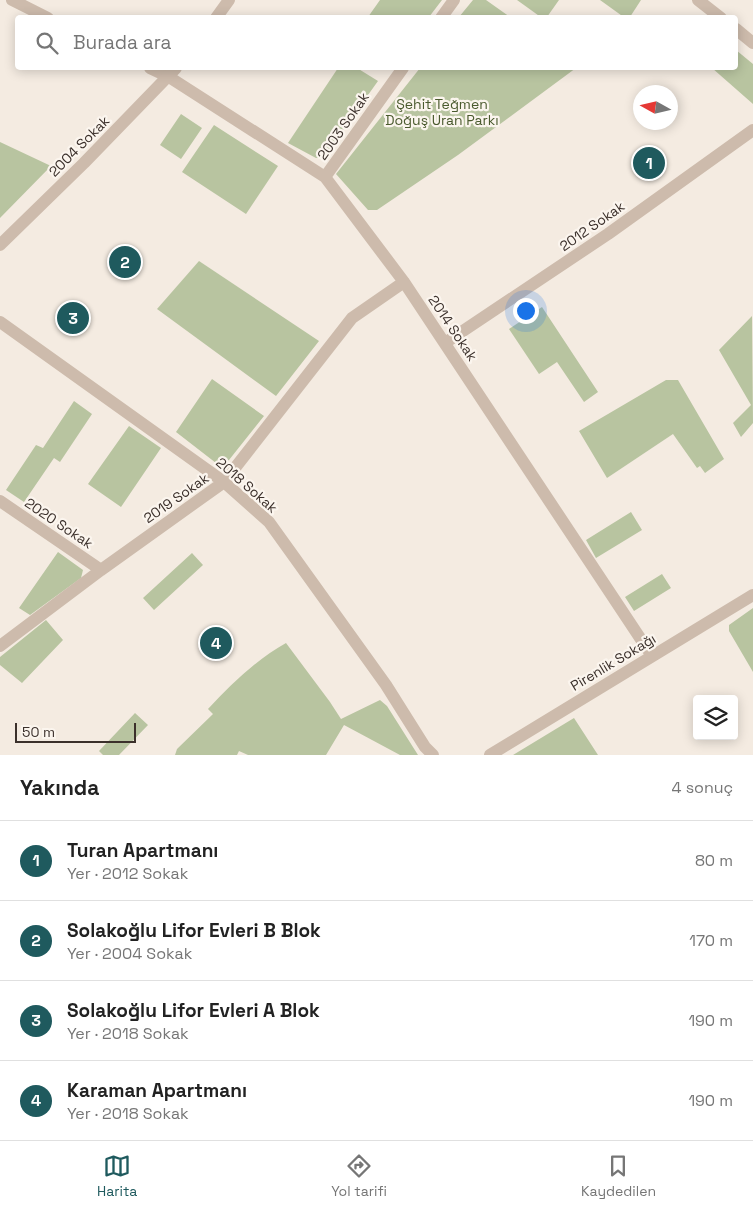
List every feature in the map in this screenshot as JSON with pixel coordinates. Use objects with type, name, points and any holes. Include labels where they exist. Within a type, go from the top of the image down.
[{"type":"street","points":[[12,0],[42,15]]},
{"type":"street","points":[[218,15],[229,0]]},
{"type":"street","points":[[443,15],[454,0]]},
{"type":"street","points":[[698,0],[717,15]]},
{"type":"street","points":[[738,31],[753,44]]},
{"type":"street","name":"2003 Sokak","points":[[325,177],[402,70]]},
{"type":"street","name":"2014 Sokak","points":[[172,72],[325,177],[404,282],[652,656]]},
{"type":"street","name":"2004 Sokak","points":[[0,245],[84,163],[172,72]]},
{"type":"street","name":"2012 Sokak","points":[[445,343],[608,234],[753,130]]},
{"type":"street","name":"2019 Sokak","points":[[0,646],[224,482],[352,318],[404,282]]},
{"type":"street","name":"2018 Sokak","points":[[0,322],[224,482],[269,522],[386,685],[433,755]]},
{"type":"street","name":"2020 Sokak","points":[[0,501],[102,570]]},
{"type":"street","name":"Pirenlik Sokağı","points":[[490,755],[753,595]]},
{"type":"green space","points":[[380,0],[442,0],[431,15],[369,15]]},
{"type":"green space","points":[[473,0],[486,0],[507,15],[461,15]]},
{"type":"green space","points":[[517,0],[559,0],[548,15],[538,15]]},
{"type":"green space","points":[[600,0],[641,0],[631,15],[621,15]]},
{"type":"green space","points":[[738,52],[753,64],[753,104],[714,70],[738,70]]},
{"type":"green space","points":[[337,70],[360,70],[378,81],[323,158],[316,158],[288,143]]},
{"type":"green space","name":"Şehit Teğmen Doğuş Uran Parkı","points":[[418,70],[573,70],[458,155],[377,210],[368,210],[336,174]]},
{"type":"green space","points":[[181,114],[202,128],[181,159],[160,145]]},
{"type":"green space","points":[[214,125],[278,166],[246,214],[182,172]]},
{"type":"green space","points":[[0,142],[51,166],[0,218]]},
{"type":"green space","points":[[199,261],[319,341],[276,396],[157,309]]},
{"type":"green space","points":[[542,307],[598,392],[584,402],[557,362],[539,374],[509,329]]},
{"type":"green space","points":[[752,316],[753,423],[741,437],[733,423],[751,405],[719,350]]},
{"type":"green space","points":[[212,379],[264,416],[229,460],[224,463],[216,463],[176,432]]},
{"type":"green space","points":[[666,380],[678,380],[724,459],[705,473],[700,466],[697,468],[673,434],[607,478],[579,431]]},
{"type":"green space","points":[[74,401],[92,414],[60,462],[54,458],[24,502],[6,490],[36,445],[43,448]]},
{"type":"green space","points":[[129,426],[161,448],[121,507],[88,484]]},
{"type":"green space","points":[[631,512],[642,530],[596,558],[586,540]]},
{"type":"green space","points":[[58,552],[83,570],[81,578],[30,615],[19,608]]},
{"type":"green space","points":[[192,553],[203,565],[154,610],[143,598]]},
{"type":"green space","points":[[662,574],[671,588],[634,611],[625,597]]},
{"type":"green space","points":[[753,608],[753,672],[729,631],[729,625]]},
{"type":"green space","points":[[46,620],[63,640],[22,683],[0,665],[0,657]]},
{"type":"green space","points":[[286,643],[341,719],[380,700],[387,706],[418,755],[400,755],[344,725],[326,755],[248,755],[239,751],[237,755],[175,755],[177,749],[213,714],[208,709],[244,673]]},
{"type":"green space","points":[[135,713],[148,725],[119,755],[103,755],[99,751]]},
{"type":"green space","points":[[574,718],[598,755],[513,755]]},
{"type":"place","name":"Turan Apartmanı","points":[[649,163]]},
{"type":"place","name":"Solakoğlu Lifor Evleri B Blok","points":[[125,262]]},
{"type":"place","name":"Solakoğlu Lifor Evleri A Blok","points":[[73,318]]},
{"type":"place","name":"Karaman Apartmanı","points":[[216,643]]}]
